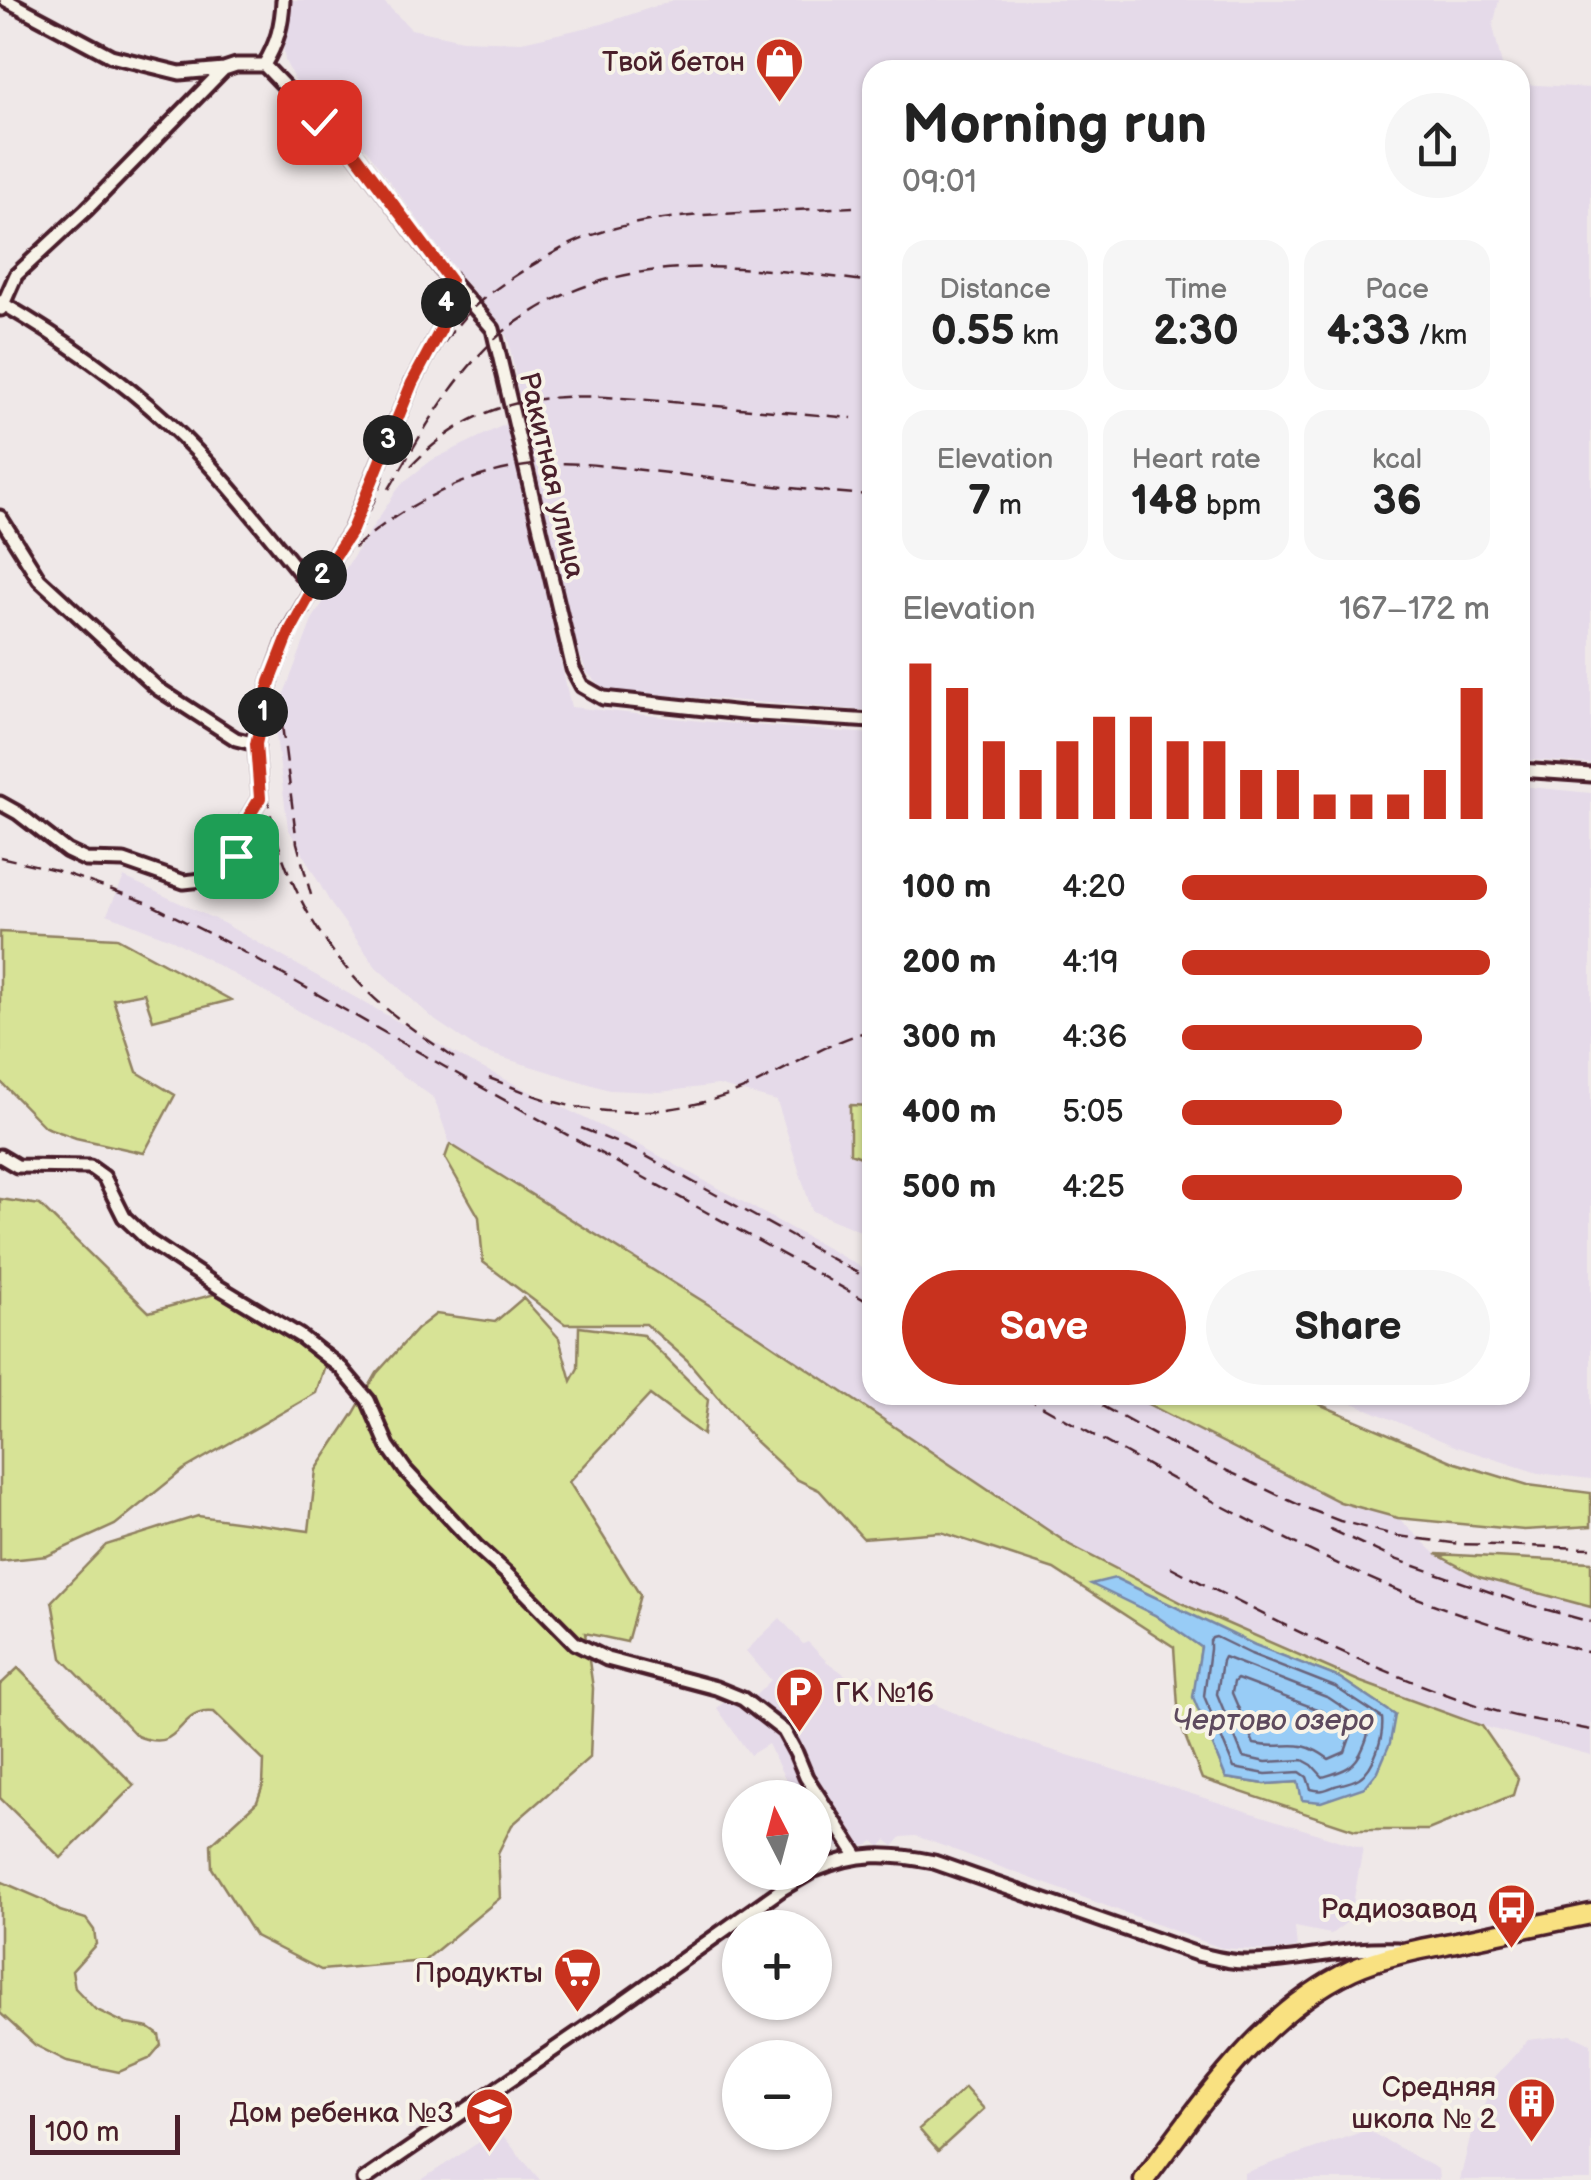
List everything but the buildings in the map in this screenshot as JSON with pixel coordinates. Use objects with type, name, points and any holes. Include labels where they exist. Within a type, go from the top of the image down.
[{"type":"main road","points":[[1144,2180],[1240,2057],[1290,2009],[1353,1970],[1418,1950],[1591,1914]]},
{"type":"street","points":[[6,0],[110,56],[180,73],[264,65],[274,50],[282,24],[283,0]]},
{"type":"street","name":"Ракитная улица","points":[[264,65],[319,122],[342,136],[450,280],[493,329],[572,668],[582,686],[603,698],[862,721]]},
{"type":"street","points":[[224,69],[86,210],[16,275],[1,305],[120,381],[168,423],[210,465],[313,589]]},
{"type":"street","points":[[0,803],[86,860],[124,860],[184,882],[202,880],[236,856],[248,818],[260,798],[256,744],[270,682],[290,631],[352,530],[406,397],[441,329],[450,280]]},
{"type":"street","points":[[0,518],[39,579],[157,688],[236,738],[256,744]]},
{"type":"street","points":[[1530,771],[1591,776]]},
{"type":"street","points":[[0,1156],[17,1166],[90,1167],[104,1178],[124,1217],[149,1241],[300,1336],[341,1368],[368,1400],[388,1446],[404,1470],[575,1643],[607,1659],[743,1699],[784,1731],[806,1777],[858,1856]]},
{"type":"street","points":[[832,1863],[858,1856],[902,1856],[934,1862],[1224,1960],[1252,1962],[1371,1948],[1418,1950]]},
{"type":"street","points":[[364,2180],[781,1890]]},
{"type":"shaded area","points":[[288,0],[382,0],[411,29],[462,40],[522,42],[602,24],[674,0],[1499,0],[1493,26],[1501,60],[862,60],[862,710],[623,692],[603,688],[587,673],[573,637],[502,325],[448,262],[350,127],[330,121],[310,92],[296,82],[285,61]]},
{"type":"shaded area","points":[[1530,85],[1591,88],[1591,764],[1530,760]]},
{"type":"shaded area","points":[[508,423],[571,707],[862,733],[862,1232],[812,1211],[777,1101],[718,1085],[660,1092],[609,1090],[481,1051],[436,1021],[376,967],[331,904],[288,828],[274,720],[313,618],[401,484],[432,460]]},
{"type":"shaded area","points":[[1530,787],[1591,793],[1591,1479],[1538,1473],[1457,1447],[1358,1405],[1530,1405]]},
{"type":"shaded area","points":[[124,877],[223,923],[470,1062],[645,1148],[862,1267],[862,1405],[1150,1405],[1340,1502],[1398,1518],[1436,1554],[1479,1577],[1591,1607],[1591,1755],[1482,1726],[1361,1682],[1192,1608],[1070,1545],[759,1336],[450,1144],[434,1098],[363,1047],[173,940],[107,914]]},
{"type":"shaded area","points":[[780,1618],[803,1644],[808,1642],[851,1679],[871,1673],[890,1686],[1020,1740],[1363,1848],[1350,1920],[1331,1934],[1295,1927],[1297,1948],[1221,1948],[916,1836],[901,1837],[894,1846],[886,1840],[881,1847],[874,1841],[867,1846],[832,1849],[832,1780],[786,1780],[768,1744],[750,1755],[717,1708],[739,1689],[752,1699],[771,1680],[746,1651]]},
{"type":"shaded area","points":[[1571,2035],[1591,2044],[1591,2180],[1460,2180],[1469,2142],[1495,2077],[1528,2040]]},
{"type":"shaded area","name":"Дом ребенка №3","points":[[498,2130],[540,2180],[421,2180]]},
{"type":"shaded area","points":[[1367,2130],[1438,2169],[1439,2180],[1244,2180],[1244,2173]]},
{"type":"green space","points":[[0,932],[117,938],[231,1000],[153,1020],[144,993],[113,999],[137,1072],[175,1095],[144,1153],[45,1127],[0,1081]]},
{"type":"green space","points":[[850,1105],[862,1106],[862,1157],[850,1153]]},
{"type":"green space","points":[[450,1144],[759,1336],[1070,1545],[1192,1608],[1361,1682],[1482,1726],[1518,1778],[1513,1795],[1428,1830],[1355,1830],[1202,1779],[1179,1721],[1174,1647],[1054,1569],[941,1532],[863,1538],[819,1490],[796,1479],[756,1442],[687,1360],[646,1324],[565,1324],[483,1262],[479,1217],[445,1158]],"holes":[[[1093,1583],[1340,1678],[1395,1715],[1299,1782],[1265,1784],[1226,1778],[1194,1697],[1201,1647],[1155,1615]]]},
{"type":"green space","points":[[0,1199],[40,1205],[149,1312],[222,1292],[326,1362],[316,1393],[183,1470],[115,1525],[47,1556],[0,1561]]},
{"type":"green space","points":[[523,1298],[559,1338],[571,1381],[578,1368],[579,1327],[643,1335],[708,1400],[703,1435],[650,1395],[569,1482],[640,1595],[627,1642],[585,1633],[593,1688],[590,1757],[512,1825],[498,1853],[500,1898],[424,1961],[321,1970],[255,1936],[212,1868],[211,1844],[257,1802],[263,1785],[264,1761],[214,1712],[192,1717],[163,1740],[137,1736],[62,1658],[52,1601],[106,1545],[198,1516],[309,1531],[316,1470],[377,1373],[417,1329],[436,1314],[495,1322]]},
{"type":"green space","points":[[1150,1405],[1321,1405],[1456,1463],[1528,1485],[1591,1493],[1591,1526],[1524,1530],[1398,1518],[1340,1502]]},
{"type":"green space","points":[[1436,1554],[1591,1562],[1591,1607],[1479,1577]]},
{"type":"green space","points":[[18,1668],[134,1785],[61,1858],[0,1798],[0,1685]]},
{"type":"green space","points":[[0,1881],[60,1911],[86,1919],[94,1930],[96,1944],[72,1971],[75,1988],[95,2009],[159,2035],[161,2045],[149,2059],[119,2072],[67,2061],[35,2045],[0,2013]]},
{"type":"green space","points":[[965,2088],[984,2109],[938,2151],[919,2129]]},
{"type":"water","name":"Чертово озеро","points":[[1115,1578],[1255,1645],[1340,1678],[1395,1715],[1390,1743],[1378,1771],[1365,1787],[1321,1802],[1302,1800],[1298,1782],[1265,1784],[1226,1778],[1193,1697],[1201,1647],[1155,1615],[1091,1584]]},
{"type":"railway","points":[[454,1058],[386,1008],[345,967],[310,917],[285,862],[269,804],[264,759],[275,689],[299,624],[369,512],[406,413],[427,370],[464,317],[494,290],[557,251],[623,226],[693,216],[853,207]]},
{"type":"railway","points":[[389,489],[436,411],[478,357],[515,323],[576,290],[617,277],[701,267],[862,281]]},
{"type":"railway","points":[[411,466],[473,419],[505,406],[538,399],[608,397],[852,418]]},
{"type":"railway","points":[[354,548],[405,510],[433,495],[491,473],[521,467],[594,465],[862,494]]},
{"type":"railway","points":[[282,725],[297,843],[311,895]]},
{"type":"railway","points":[[0,857],[56,870],[146,902],[224,941],[862,1298]]},
{"type":"railway","points":[[489,1078],[579,1108],[630,1112],[681,1107],[753,1085],[862,1033]]},
{"type":"railway","points":[[581,1128],[637,1151],[862,1275]]},
{"type":"railway","points":[[1040,1405],[1209,1499],[1353,1571],[1472,1618],[1591,1653]]},
{"type":"railway","points":[[1100,1405],[1167,1442],[1340,1521],[1398,1536],[1460,1544],[1591,1548]]},
{"type":"railway","points":[[1330,1529],[1392,1558],[1519,1602],[1591,1622]]},
{"type":"railway","points":[[1171,1567],[1286,1626],[1445,1694],[1499,1712],[1591,1730]]},
{"type":"place","name":"Твой бетон","points":[[780,104]]},
{"type":"place","name":"ГК №16","points":[[800,1734]]},
{"type":"place","name":"Радиозавод","points":[[1512,1950]]},
{"type":"place","name":"Продукты","points":[[578,2014]]},
{"type":"place","name":"Средняя школа № 2","points":[[1531,2144]]},
{"type":"place","name":"Дом ребенка №3","points":[[489,2154]]},
{"type":"route","points":[[236,856],[248,818],[260,798],[256,744],[270,682],[290,631],[352,530],[412,383],[441,329],[450,280],[342,136],[319,122]]}]
